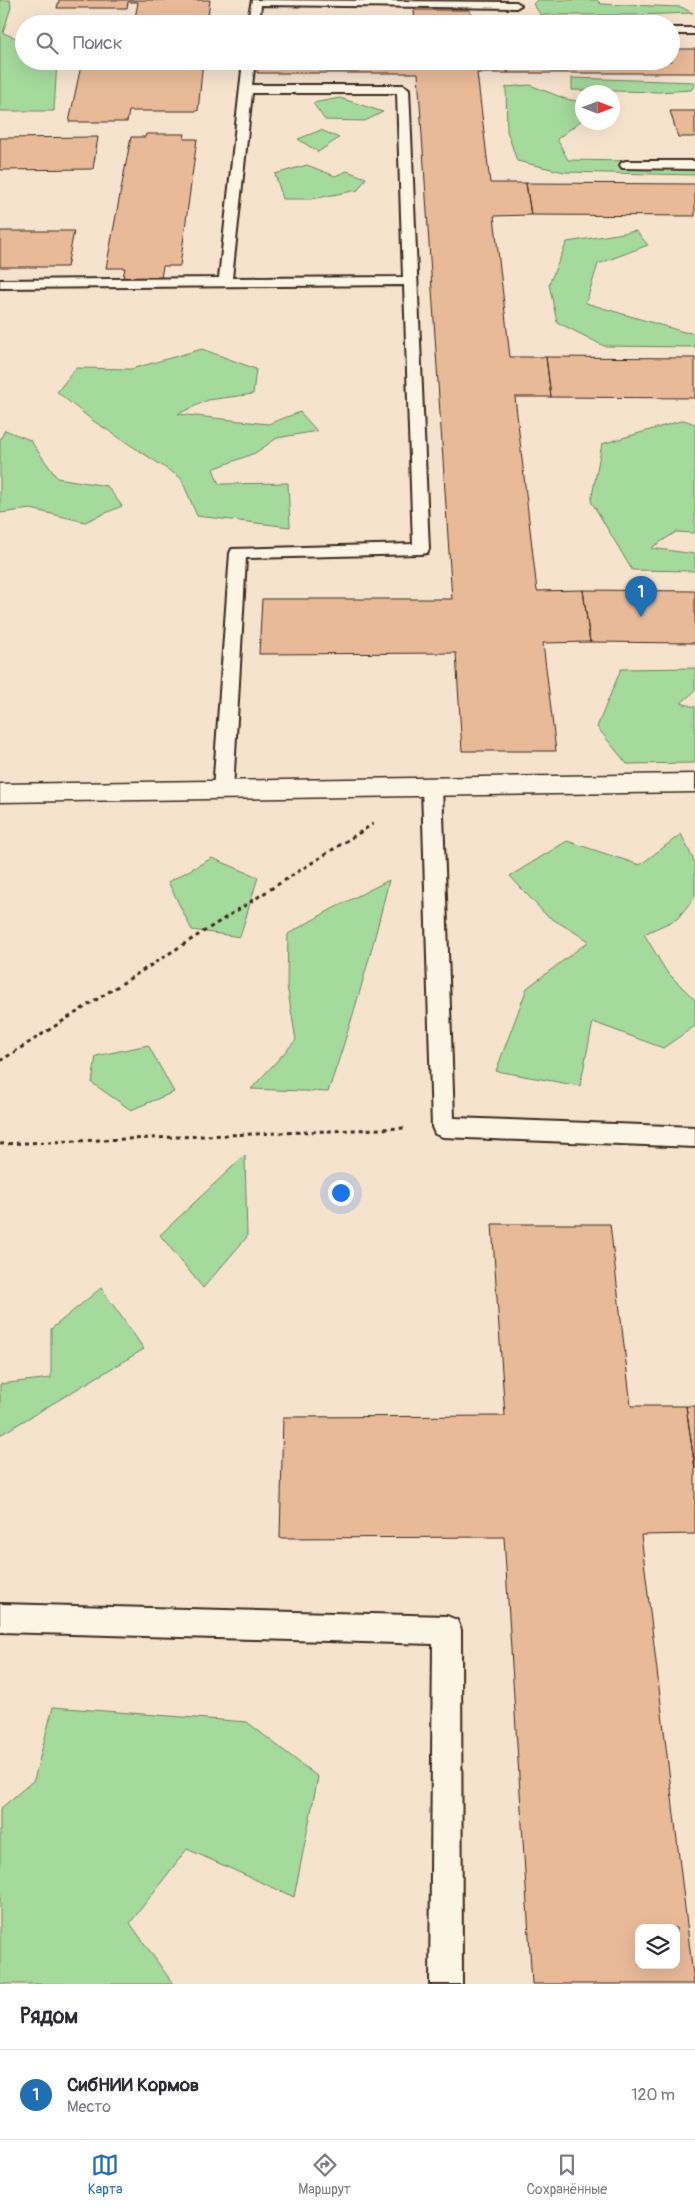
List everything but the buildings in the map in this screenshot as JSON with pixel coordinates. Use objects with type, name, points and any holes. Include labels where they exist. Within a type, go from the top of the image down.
[{"type":"street","points":[[0,793],[695,782]]},
{"type":"lane","points":[[254,15],[256,2],[282,1],[516,6]]},
{"type":"lane","points":[[680,31],[695,31]]},
{"type":"lane","points":[[225,282],[248,70]]},
{"type":"lane","points":[[223,790],[238,553],[421,550],[403,88],[246,88]]},
{"type":"lane","points":[[626,165],[695,165]]},
{"type":"lane","points":[[0,284],[411,281]]},
{"type":"lane","points":[[432,786],[443,1127],[695,1137]]},
{"type":"lane","points":[[0,1618],[447,1630],[446,1984]]},
{"type":"path","points":[[0,1061],[374,824]]},
{"type":"path","points":[[0,1144],[443,1127]]},
{"type":"green space","points":[[0,0],[10,0],[11,7],[3,33],[15,38],[15,70],[56,70],[54,111],[0,111]]},
{"type":"green space","points":[[537,0],[597,0],[601,4],[681,7],[693,13],[541,15],[533,4]]},
{"type":"green space","points":[[572,78],[695,82],[691,90],[659,92],[620,91],[620,85],[575,85],[575,90],[572,90]]},
{"type":"green space","points":[[530,85],[575,101],[575,125],[557,139],[568,160],[695,162],[695,175],[564,172],[517,161],[507,131],[506,87]]},
{"type":"green space","points":[[340,98],[383,112],[365,121],[325,120],[313,103]]},
{"type":"green space","points":[[321,130],[339,138],[318,152],[298,139]]},
{"type":"green space","points":[[307,165],[335,176],[347,171],[366,178],[358,190],[312,199],[283,199],[275,174]]},
{"type":"green space","points":[[636,231],[648,245],[598,264],[586,303],[684,332],[695,333],[695,347],[604,346],[557,322],[549,284],[567,242]]},
{"type":"green space","points":[[202,349],[256,369],[253,394],[208,400],[178,414],[268,424],[300,412],[317,431],[277,438],[255,453],[213,469],[219,484],[288,483],[290,527],[197,516],[181,478],[92,420],[57,392],[76,368],[131,369]]},
{"type":"green space","points":[[684,420],[695,424],[695,533],[676,532],[651,548],[695,554],[695,571],[632,570],[591,501],[602,444]]},
{"type":"green space","points":[[5,430],[30,440],[57,478],[107,486],[122,506],[85,522],[31,509],[0,513],[0,440]]},
{"type":"green space","points":[[695,668],[695,691],[681,703],[695,707],[695,763],[627,764],[597,727],[621,669]]},
{"type":"green space","points":[[681,834],[695,863],[695,897],[677,919],[644,934],[666,971],[695,1000],[695,1026],[663,1048],[593,1022],[580,1086],[496,1071],[527,988],[589,941],[546,915],[510,876],[567,841],[640,865]]},
{"type":"green space","points":[[212,858],[258,877],[240,937],[192,930],[168,882]]},
{"type":"green space","points":[[389,880],[361,987],[328,1092],[251,1089],[296,1040],[287,986],[288,934]]},
{"type":"green space","points":[[148,1045],[174,1092],[131,1110],[92,1083],[96,1056]]},
{"type":"green space","points":[[245,1155],[247,1237],[203,1288],[160,1235]]},
{"type":"green space","points":[[101,1288],[144,1349],[0,1435],[0,1384],[51,1378],[51,1329]]},
{"type":"green space","points":[[53,1707],[247,1722],[318,1777],[294,1897],[187,1849],[130,1923],[173,1984],[0,1984],[0,1809],[34,1780]]},
{"type":"place","name":"СибНИИ Кормов","points":[[641,617]]}]
